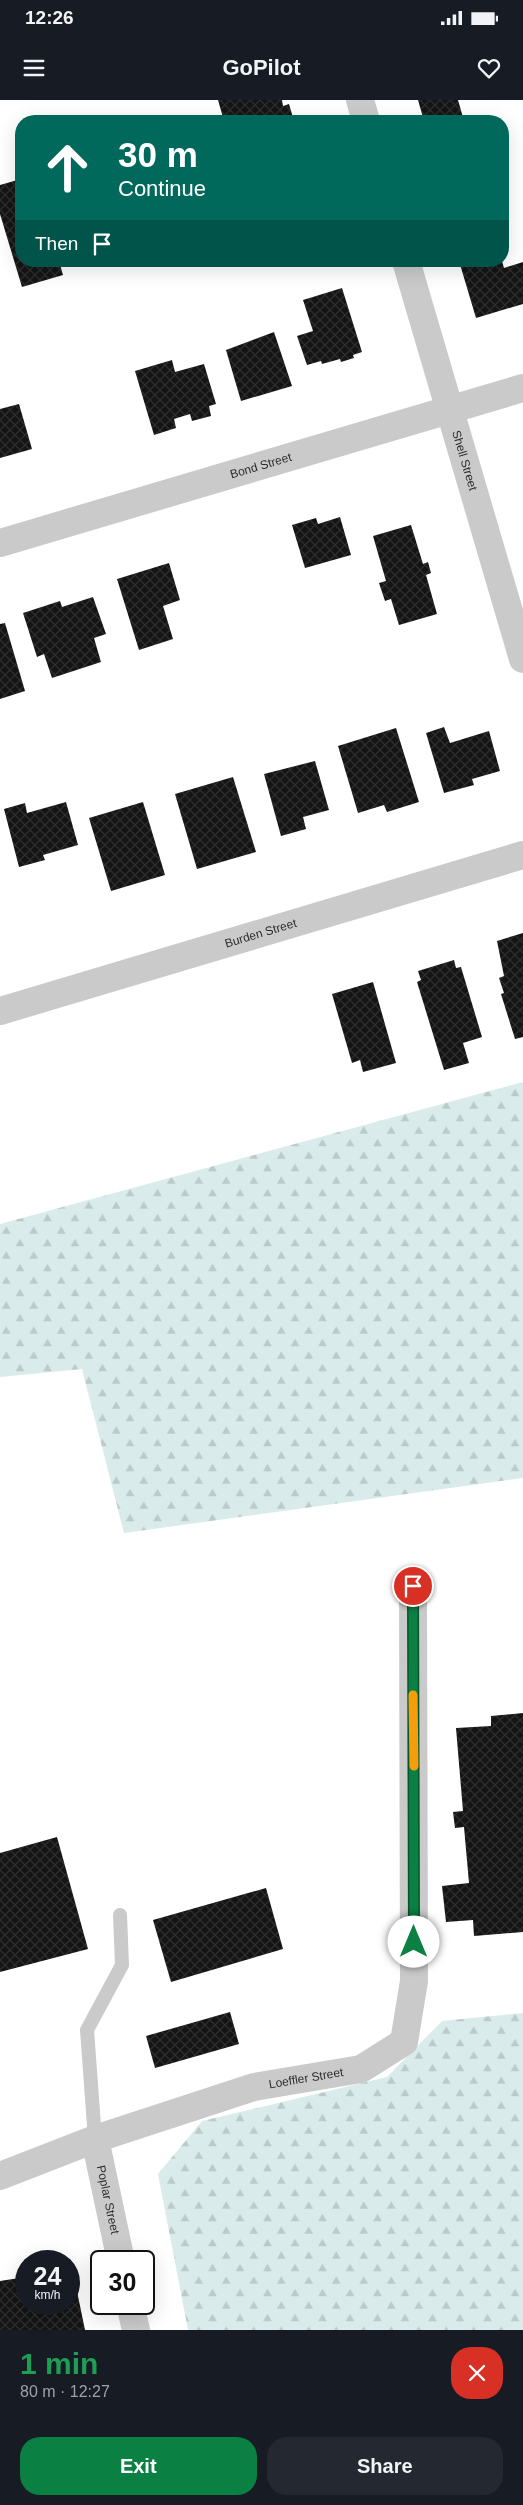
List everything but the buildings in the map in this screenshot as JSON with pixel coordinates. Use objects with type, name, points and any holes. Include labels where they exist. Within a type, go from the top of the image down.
[{"type":"street","points":[[360,100],[364,115]]},
{"type":"street","name":"Shell Street","points":[[408,267],[523,659]]},
{"type":"street","name":"Bond Street","points":[[0,543],[523,388]]},
{"type":"street","name":"Burden Street","points":[[0,1011],[523,855]]},
{"type":"street","name":"Loeffler Street","points":[[0,2176],[95,2139],[254,2087],[361,2069],[404,2042],[414,1981],[413,1586]]},
{"type":"street","name":"Poplar Street","points":[[95,2139],[119,2250]]},
{"type":"street","points":[[133,2315],[136,2330]]},
{"type":"lane","points":[[95,2139],[87,2030],[122,1965],[120,1915]]},
{"type":"green space","points":[[523,1082],[523,1478],[124,1533],[82,1369],[0,1377],[0,1224]]},
{"type":"green space","points":[[523,2013],[523,2330],[188,2330],[158,2174],[202,2121],[387,2077],[442,2021]]},
{"type":"slow traffic","points":[[413,1695],[414,1766]]},
{"type":"route","points":[[413,1586],[414,1942]]}]
